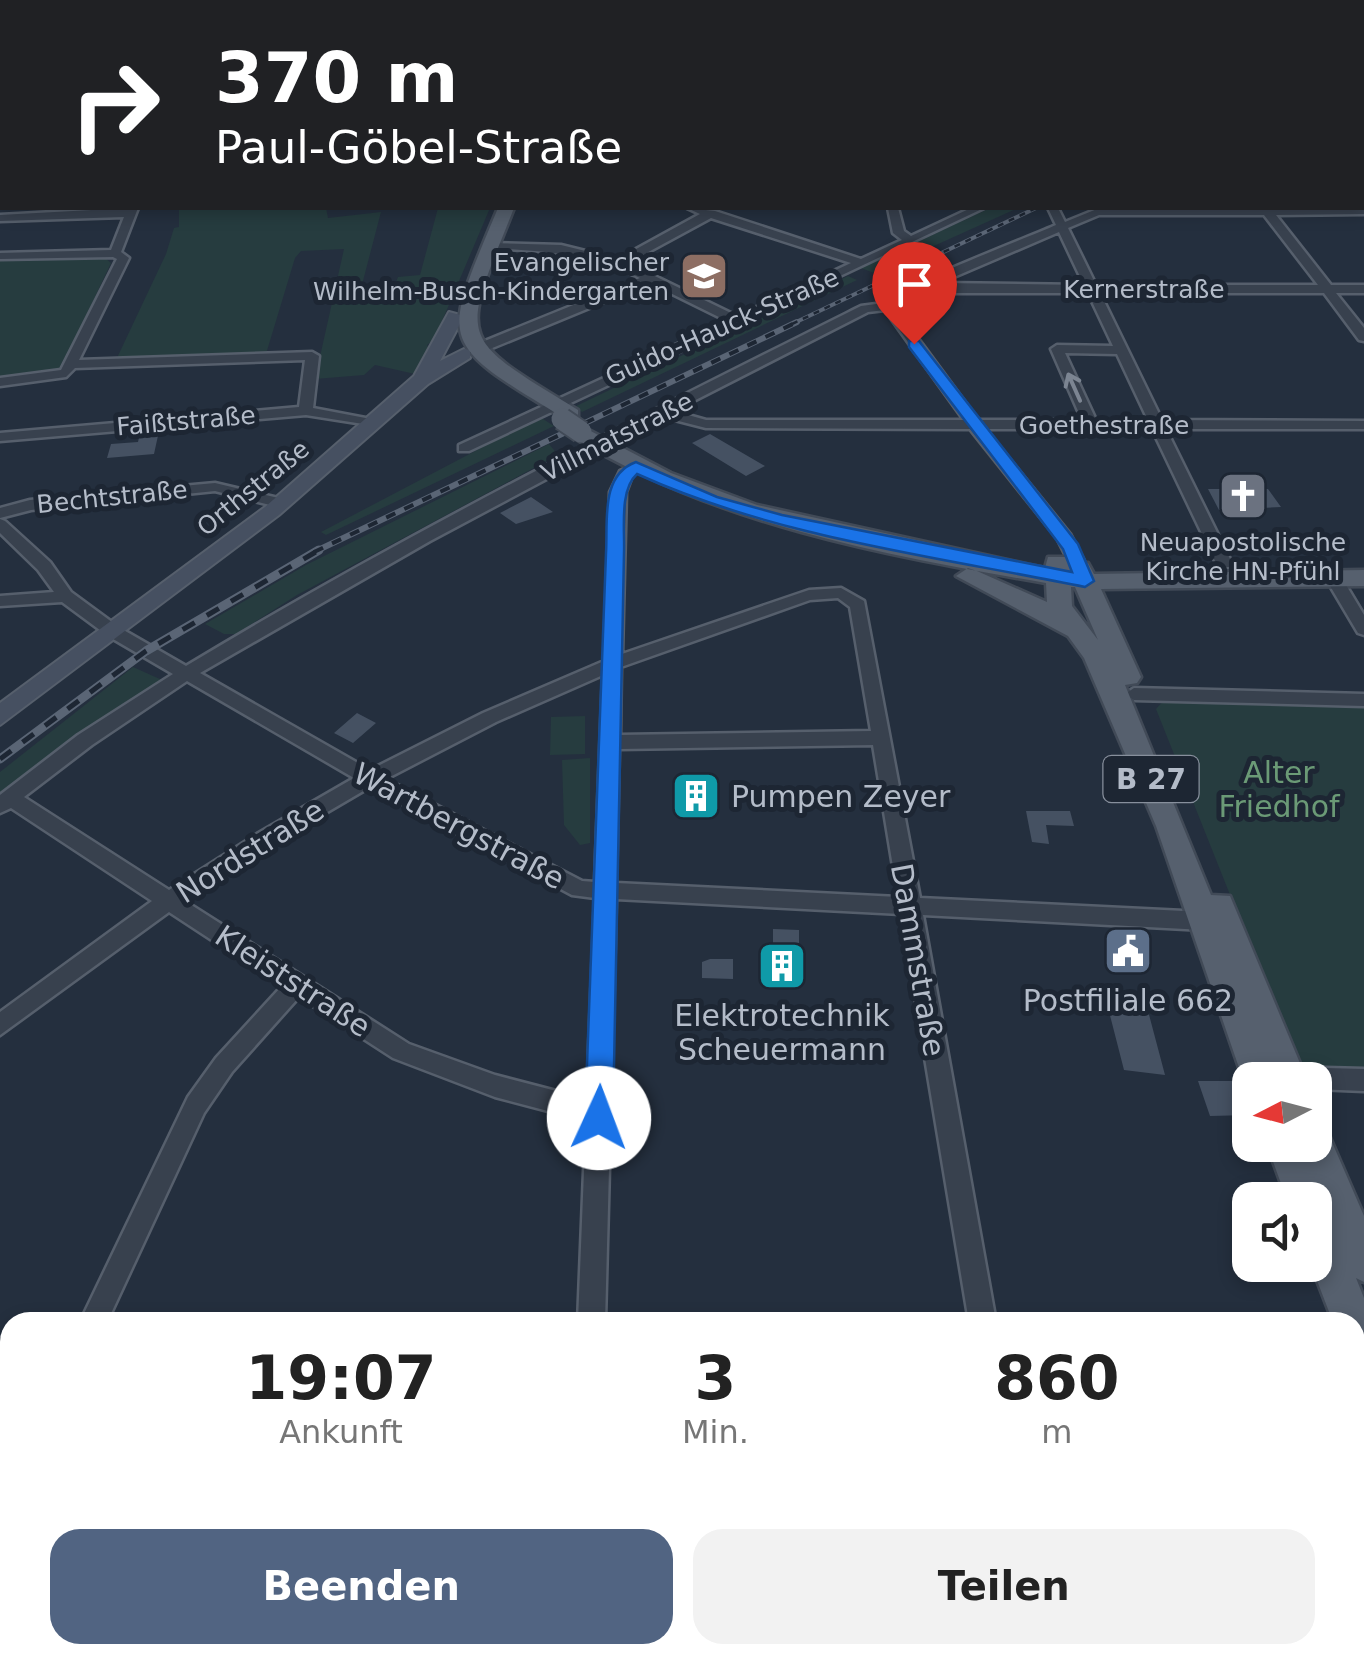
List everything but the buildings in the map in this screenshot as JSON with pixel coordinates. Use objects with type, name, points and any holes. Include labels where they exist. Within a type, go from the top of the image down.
[{"type":"main road","points":[[505,210],[456,316],[456,343],[636,467],[711,501],[818,529],[996,585],[1043,610],[1086,643]]},
{"type":"main road","points":[[470,352],[465,316],[476,279]]},
{"type":"main road","points":[[578,424],[671,474],[750,504],[1069,570],[1364,559]]},
{"type":"main road","points":[[818,529],[1069,570],[1204,582]]},
{"type":"main road","points":[[1069,570],[1133,690]]},
{"type":"main road","name":"B 27","points":[[1069,570],[1056,594],[1060,607],[1114,689],[1204,920],[1271,1062]]},
{"type":"main road","name":"B 27","points":[[1273,1062],[1133,690],[1133,662],[1118,618],[1122,601],[1131,592],[1204,582],[1364,578]]},
{"type":"main road","points":[[1322,1162],[1364,1262]]},
{"type":"main road","points":[[1332,1267],[1349,1312]]},
{"type":"street","points":[[0,218],[132,210],[115,253]]},
{"type":"street","points":[[699,210],[863,263]]},
{"type":"street","points":[[893,210],[899,233],[912,241]]},
{"type":"street","name":"Guido-Hauck-Straße","points":[[464,448],[578,424],[736,320],[975,210]]},
{"type":"street","points":[[1054,210],[1154,426],[1224,563]]},
{"type":"street","name":"Villmatstraße","points":[[5,802],[183,675],[483,504],[578,424],[665,413],[865,309],[888,306],[892,299],[924,284],[1102,211],[1184,210]]},
{"type":"street","points":[[1268,210],[1364,337]]},
{"type":"street","name":"Villmatstraße","points":[[1299,210],[1364,212]]},
{"type":"street","points":[[619,263],[710,213]]},
{"type":"street","points":[[492,245],[561,248],[619,263],[736,320]]},
{"type":"street","points":[[0,256],[115,253],[123,258],[69,368]]},
{"type":"street","points":[[434,361],[470,352],[651,278]]},
{"type":"street","name":"Kernerstraße","points":[[924,284],[952,289],[1364,289]]},
{"type":"street","points":[[888,306],[973,423],[1072,548],[1069,570]]},
{"type":"street","name":"Orthstraße","points":[[421,380],[456,316]]},
{"type":"street","points":[[1091,425],[1058,349],[1120,350]]},
{"type":"street","name":"Orthstraße","points":[[0,716],[282,503],[421,380],[470,352]]},
{"type":"street","points":[[0,382],[69,368],[312,356],[306,411]]},
{"type":"street","name":"Faißtstraße","points":[[0,437],[306,411],[371,424]]},
{"type":"street","name":"Goethestraße","points":[[665,413],[706,424],[1364,425]]},
{"type":"street","points":[[592,1312],[618,492],[625,474],[636,467]]},
{"type":"street","name":"Bechtstraße","points":[[0,514],[30,505],[215,487],[282,503]]},
{"type":"street","name":"Wartbergstraße","points":[[0,524],[44,566],[65,596],[114,632],[183,675],[567,884],[608,893],[1204,920]]},
{"type":"street","points":[[1334,579],[1364,629]]},
{"type":"street","name":"Nordstraße","points":[[0,1025],[170,901],[369,778],[481,720],[612,661],[810,595],[832,592],[854,599]]},
{"type":"street","points":[[0,601],[65,596]]},
{"type":"street","name":"Dammstraße","points":[[854,599],[982,1312]]},
{"type":"street","points":[[1133,690],[1364,700]]},
{"type":"street","points":[[612,742],[879,738]]},
{"type":"street","name":"Kleiststraße","points":[[5,802],[428,1063],[574,1110],[599,1113]]},
{"type":"street","points":[[98,1312],[196,1105],[224,1065],[297,984]]},
{"type":"street","points":[[1332,1080],[1364,1080]]},
{"type":"green space","points":[[179,210],[326,210],[328,218],[381,212],[358,300],[388,302],[398,277],[420,275],[437,210],[489,210],[434,340],[427,345],[431,352],[415,374],[375,365],[364,375],[315,379],[344,249],[301,251],[295,258],[266,354],[116,360],[166,254],[174,228],[179,227]]},
{"type":"green space","points":[[986,210],[1014,210],[874,273],[861,268]]},
{"type":"green space","points":[[104,257],[111,263],[61,369],[51,375],[0,380],[0,258]]},
{"type":"green space","points":[[848,276],[857,280],[582,412],[574,407]]},
{"type":"green space","points":[[540,417],[554,426],[326,535],[321,532]]},
{"type":"green space","points":[[549,444],[558,455],[297,595],[236,634],[224,634],[205,624],[306,565]]},
{"type":"green space","points":[[133,667],[162,680],[0,800],[0,772]]},
{"type":"green space","name":"Alter Friedhof","points":[[1166,698],[1364,707],[1364,1067],[1297,1062],[1156,709]]},
{"type":"green space","points":[[585,716],[585,754],[550,755],[551,717]]},
{"type":"green space","points":[[590,758],[590,843],[580,845],[564,825],[562,760]]},
{"type":"railway","points":[[792,324],[1032,210]]},
{"type":"railway","points":[[314,552],[797,322]]},
{"type":"railway","points":[[0,759],[146,651],[319,550]]},
{"type":"place","name":"Evangelischer Wilhelm-Busch-Kindergarten","points":[[704,276]]},
{"type":"place","name":"Neuapostolische Kirche HN-Pfühl","points":[[1243,496]]},
{"type":"place","name":"Pumpen Zeyer","points":[[696,796]]},
{"type":"place","name":"Postfiliale 662","points":[[1128,951]]},
{"type":"place","name":"Elektrotechnik Scheuermann","points":[[782,966]]},
{"type":"route","points":[[599,1118],[615,553],[618,492],[625,474],[636,467],[745,512],[1030,573],[1085,581],[1072,548],[914,344]]}]
